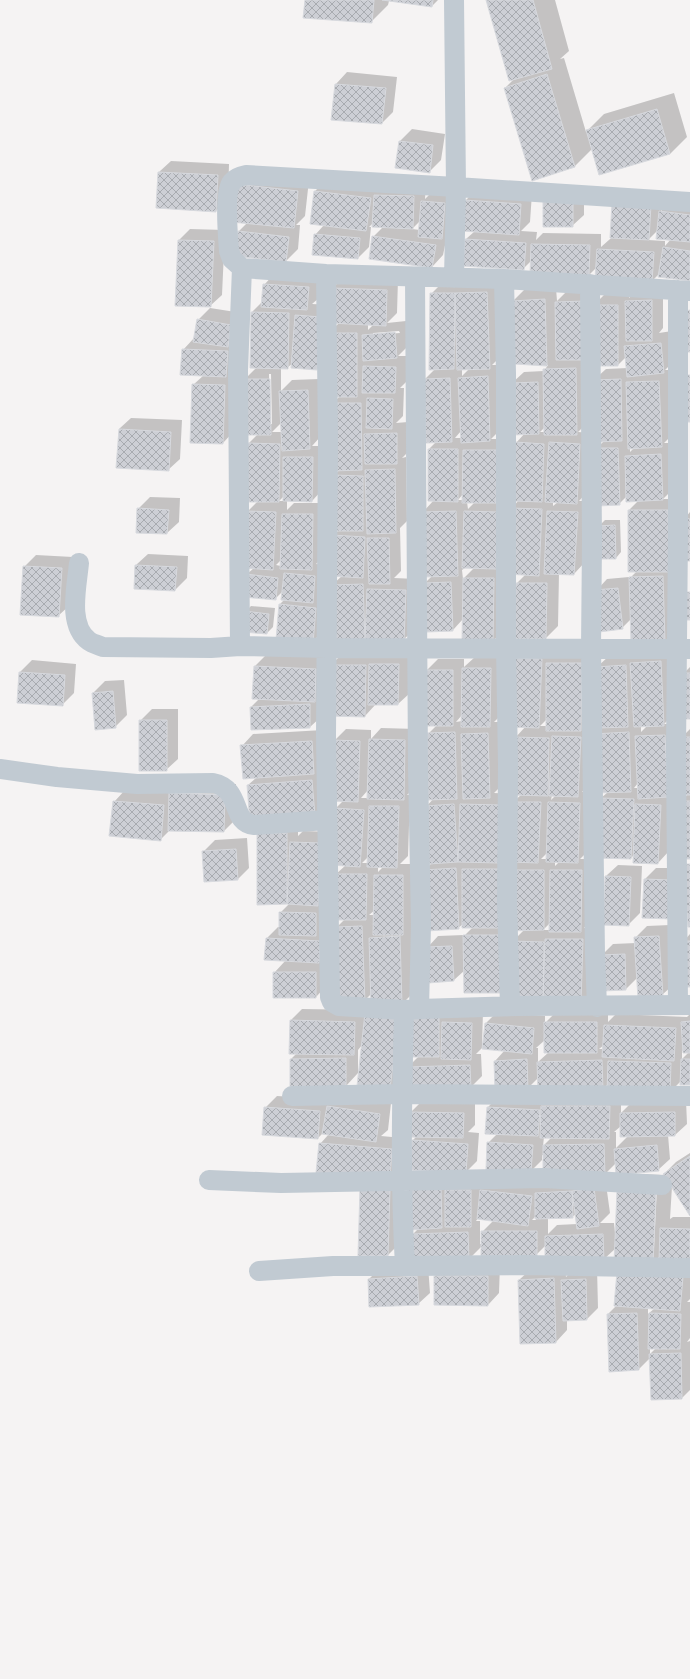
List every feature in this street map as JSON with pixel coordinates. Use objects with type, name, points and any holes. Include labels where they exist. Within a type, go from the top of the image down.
[{"type":"street","points":[[454,0],[456,186],[454,278]]},
{"type":"street","points":[[326,274],[327,820],[331,1000],[334,1004],[339,1006],[411,1010],[510,1006],[597,1007],[684,1005],[684,290],[504,279],[326,274],[242,268],[232,259],[229,251],[227,193],[231,182],[240,177],[267,176],[456,186],[690,202]]},
{"type":"street","points":[[240,646],[238,370],[242,268]]},
{"type":"street","points":[[404,1266],[402,1094],[421,925],[418,768],[415,277]]},
{"type":"street","points":[[504,279],[506,374],[506,647],[508,765],[507,902],[510,1006]]},
{"type":"street","points":[[590,284],[592,542],[591,648],[597,1007]]},
{"type":"street","points":[[79,563],[74,614],[82,633],[89,641],[104,647],[211,648],[240,646],[327,648],[506,647],[683,649]]},
{"type":"street","points":[[0,769],[57,777],[137,784],[213,783],[222,785],[229,791],[242,819],[246,823],[254,825],[327,820]]},
{"type":"street","points":[[292,1096],[402,1094],[690,1096]]},
{"type":"street","points":[[209,1180],[281,1183],[544,1178],[662,1185]]},
{"type":"street","points":[[260,1271],[333,1266],[525,1265],[690,1268]]},
{"type":"building","points":[[305,0],[374,0],[372,23],[303,18]]},
{"type":"building","points":[[382,0],[433,0],[432,7]]},
{"type":"building","points":[[486,0],[533,0],[552,69],[509,81]]},
{"type":"building","points":[[547,74],[575,167],[532,181],[504,88]]},
{"type":"building","points":[[335,84],[386,88],[382,124],[331,120]]},
{"type":"building","points":[[657,109],[670,154],[599,175],[586,130]]},
{"type":"building","points":[[399,141],[433,145],[430,173],[395,168]]},
{"type":"building","points":[[158,172],[218,175],[216,212],[156,208]]},
{"type":"building","points":[[236,184],[298,191],[294,228],[231,222]]},
{"type":"building","points":[[314,191],[371,198],[366,231],[310,224]]},
{"type":"building","points":[[374,195],[414,196],[413,229],[372,227]]},
{"type":"building","points":[[464,200],[521,204],[519,235],[462,231]]},
{"type":"building","points":[[421,201],[445,203],[442,239],[418,237]]},
{"type":"building","points":[[543,202],[573,202],[573,227],[543,227]]},
{"type":"building","points":[[612,203],[651,205],[649,240],[610,238]]},
{"type":"building","points":[[659,211],[690,215],[690,242],[656,239]]},
{"type":"building","points":[[238,231],[289,237],[286,262],[235,256]]},
{"type":"building","points":[[314,234],[360,238],[358,259],[312,255]]},
{"type":"building","points":[[372,236],[436,245],[432,268],[369,259]]},
{"type":"building","points":[[465,239],[526,243],[524,270],[463,266]]},
{"type":"building","points":[[178,240],[214,241],[211,307],[175,306]]},
{"type":"building","points":[[531,244],[590,245],[589,276],[530,275]]},
{"type":"building","points":[[663,247],[690,251],[690,281],[658,277]]},
{"type":"building","points":[[597,249],[654,252],[652,282],[595,278]]},
{"type":"building","points":[[263,284],[309,287],[307,310],[261,307]]},
{"type":"building","points":[[332,288],[387,290],[386,326],[330,323]]},
{"type":"building","points":[[487,292],[490,369],[457,370],[455,293]]},
{"type":"building","points":[[430,293],[455,293],[454,369],[429,370]]},
{"type":"building","points":[[545,299],[547,366],[515,364],[512,301]]},
{"type":"building","points":[[652,300],[652,341],[626,341],[625,301]]},
{"type":"building","points":[[586,301],[587,360],[556,360],[555,302]]},
{"type":"building","points":[[592,305],[618,305],[618,366],[592,366]]},
{"type":"building","points":[[690,310],[690,352],[688,352],[685,311]]},
{"type":"building","points":[[251,312],[289,313],[288,369],[250,368]]},
{"type":"building","points":[[295,315],[321,317],[317,370],[291,368]]},
{"type":"building","points":[[197,319],[231,325],[228,347],[193,342]]},
{"type":"building","points":[[395,332],[397,358],[363,361],[362,335]]},
{"type":"building","points":[[327,333],[357,333],[357,397],[328,397]]},
{"type":"building","points":[[661,343],[664,373],[627,377],[624,346]]},
{"type":"building","points":[[182,349],[228,351],[226,377],[180,375]]},
{"type":"building","points":[[363,366],[396,367],[395,393],[362,393]]},
{"type":"building","points":[[576,368],[577,435],[544,435],[543,369]]},
{"type":"building","points":[[686,375],[690,375],[690,422],[684,422]]},
{"type":"building","points":[[488,376],[490,441],[461,443],[458,378]]},
{"type":"building","points":[[450,378],[452,442],[426,443],[424,379]]},
{"type":"building","points":[[244,379],[270,379],[271,435],[245,435]]},
{"type":"building","points":[[621,379],[622,441],[594,442],[593,380]]},
{"type":"building","points":[[659,381],[662,447],[628,449],[626,382]]},
{"type":"building","points":[[538,382],[539,434],[512,435],[511,383]]},
{"type":"building","points":[[192,384],[225,385],[223,444],[190,443]]},
{"type":"building","points":[[308,390],[310,449],[282,451],[279,391]]},
{"type":"building","points":[[367,398],[393,399],[392,429],[366,428]]},
{"type":"building","points":[[331,403],[361,403],[362,470],[332,471]]},
{"type":"building","points":[[119,429],[171,432],[169,471],[116,468]]},
{"type":"building","points":[[397,433],[397,464],[365,464],[364,434]]},
{"type":"building","points":[[515,442],[544,444],[542,502],[513,501]]},
{"type":"building","points":[[549,442],[580,444],[577,504],[545,502]]},
{"type":"building","points":[[247,443],[280,444],[279,502],[246,502]]},
{"type":"building","points":[[595,448],[618,448],[620,505],[597,506]]},
{"type":"building","points":[[428,449],[458,449],[458,502],[428,501]]},
{"type":"building","points":[[463,450],[497,450],[496,503],[462,503]]},
{"type":"building","points":[[661,454],[663,500],[626,502],[625,456]]},
{"type":"building","points":[[283,457],[313,457],[312,502],[283,501]]},
{"type":"building","points":[[395,469],[396,533],[367,534],[365,470]]},
{"type":"building","points":[[333,475],[363,476],[363,531],[333,531]]},
{"type":"building","points":[[137,508],[169,510],[167,534],[136,533]]},
{"type":"building","points":[[510,508],[542,509],[539,576],[507,574]]},
{"type":"building","points":[[628,510],[668,510],[669,572],[628,572]]},
{"type":"building","points":[[247,511],[276,512],[273,570],[244,568]]},
{"type":"building","points":[[456,511],[458,576],[423,577],[422,512]]},
{"type":"building","points":[[464,511],[497,512],[496,569],[462,568]]},
{"type":"building","points":[[547,511],[578,512],[574,575],[544,574]]},
{"type":"building","points":[[282,514],[313,514],[312,570],[280,569]]},
{"type":"building","points":[[683,518],[690,519],[690,561],[682,561]]},
{"type":"building","points":[[615,525],[616,559],[599,559],[598,526]]},
{"type":"building","points":[[332,535],[365,537],[363,578],[330,576]]},
{"type":"building","points":[[367,538],[389,538],[390,584],[369,584]]},
{"type":"building","points":[[135,565],[177,567],[175,591],[134,589]]},
{"type":"building","points":[[23,566],[62,568],[59,617],[20,615]]},
{"type":"building","points":[[284,573],[315,576],[313,603],[281,600]]},
{"type":"building","points":[[246,574],[278,578],[276,600],[243,597]]},
{"type":"building","points":[[663,576],[665,642],[631,643],[629,577]]},
{"type":"building","points":[[463,578],[494,578],[493,643],[462,642]]},
{"type":"building","points":[[451,582],[453,631],[426,632],[424,583]]},
{"type":"building","points":[[516,583],[547,583],[546,639],[514,639]]},
{"type":"building","points":[[363,584],[365,640],[333,641],[331,585]]},
{"type":"building","points":[[618,588],[623,629],[599,632],[595,590]]},
{"type":"building","points":[[367,589],[406,590],[404,641],[365,640]]},
{"type":"building","points":[[686,592],[690,592],[690,620],[686,620]]},
{"type":"building","points":[[279,604],[316,608],[313,643],[276,640]]},
{"type":"building","points":[[244,611],[269,614],[267,634],[243,632]]},
{"type":"building","points":[[511,658],[542,659],[539,728],[509,727]]},
{"type":"building","points":[[661,661],[664,726],[634,727],[630,663]]},
{"type":"building","points":[[546,663],[582,663],[581,731],[546,731]]},
{"type":"building","points":[[369,664],[399,664],[398,705],[368,705]]},
{"type":"building","points":[[330,665],[366,665],[365,717],[329,716]]},
{"type":"building","points":[[626,665],[628,727],[599,728],[596,667]]},
{"type":"building","points":[[254,666],[316,669],[315,702],[252,699]]},
{"type":"building","points":[[462,668],[491,668],[490,727],[461,727]]},
{"type":"building","points":[[426,670],[453,670],[453,726],[426,726]]},
{"type":"building","points":[[19,672],[65,675],[63,706],[17,703]]},
{"type":"building","points":[[683,673],[690,673],[690,719],[683,719]]},
{"type":"building","points":[[113,691],[116,728],[95,730],[92,693]]},
{"type":"building","points":[[310,704],[310,728],[251,730],[250,707]]},
{"type":"building","points":[[139,720],[167,720],[167,771],[139,771]]},
{"type":"building","points":[[455,732],[457,799],[428,800],[427,733]]},
{"type":"building","points":[[629,732],[631,792],[595,793],[593,734]]},
{"type":"building","points":[[488,733],[490,798],[463,799],[461,734]]},
{"type":"building","points":[[665,735],[668,797],[638,799],[635,736]]},
{"type":"building","points":[[552,736],[581,737],[578,797],[549,796]]},
{"type":"building","points":[[514,737],[549,738],[548,796],[512,795]]},
{"type":"building","points":[[680,737],[690,737],[690,795],[684,795]]},
{"type":"building","points":[[369,739],[405,740],[404,800],[367,799]]},
{"type":"building","points":[[333,740],[360,741],[358,802],[331,801]]},
{"type":"building","points":[[312,741],[314,774],[243,779],[240,745]]},
{"type":"building","points":[[312,780],[315,816],[250,822],[247,785]]},
{"type":"building","points":[[169,793],[225,795],[224,832],[168,831]]},
{"type":"building","points":[[600,798],[634,799],[631,859],[597,858]]},
{"type":"building","points":[[113,801],[164,805],[161,841],[109,836]]},
{"type":"building","points":[[680,801],[690,801],[690,859],[682,859]]},
{"type":"building","points":[[512,802],[541,802],[538,863],[510,862]]},
{"type":"building","points":[[548,802],[580,803],[578,863],[546,862]]},
{"type":"building","points":[[454,804],[458,862],[429,864],[425,806]]},
{"type":"building","points":[[460,804],[501,805],[499,863],[458,862]]},
{"type":"building","points":[[635,804],[661,805],[658,864],[633,863]]},
{"type":"building","points":[[369,806],[399,806],[397,868],[367,867]]},
{"type":"building","points":[[335,808],[364,810],[360,867],[331,865]]},
{"type":"building","points":[[257,833],[287,833],[287,904],[257,905]]},
{"type":"building","points":[[290,842],[321,843],[318,906],[287,904]]},
{"type":"building","points":[[236,849],[238,880],[204,882],[202,851]]},
{"type":"building","points":[[684,864],[690,864],[690,927],[688,927]]},
{"type":"building","points":[[456,868],[459,929],[426,931],[423,870]]},
{"type":"building","points":[[462,869],[503,869],[502,928],[462,928]]},
{"type":"building","points":[[508,870],[544,870],[544,930],[508,931]]},
{"type":"building","points":[[550,870],[582,870],[581,932],[549,932]]},
{"type":"building","points":[[335,874],[367,874],[366,920],[334,920]]},
{"type":"building","points":[[374,875],[403,875],[403,935],[373,935]]},
{"type":"building","points":[[605,876],[631,877],[629,926],[603,925]]},
{"type":"building","points":[[644,879],[671,880],[670,919],[642,918]]},
{"type":"building","points":[[279,912],[316,913],[316,936],[279,935]]},
{"type":"building","points":[[362,926],[365,1002],[337,1003],[335,927]]},
{"type":"building","points":[[463,935],[501,935],[502,993],[464,993]]},
{"type":"building","points":[[400,936],[402,1005],[371,1006],[369,938]]},
{"type":"building","points":[[659,936],[663,996],[638,998],[634,937]]},
{"type":"building","points":[[266,938],[320,941],[319,963],[264,960]]},
{"type":"building","points":[[545,939],[583,939],[581,1004],[543,1003]]},
{"type":"building","points":[[511,941],[544,942],[543,1003],[511,1003]]},
{"type":"building","points":[[682,941],[690,941],[690,987],[681,987]]},
{"type":"building","points":[[452,946],[454,981],[428,983],[425,947]]},
{"type":"building","points":[[625,954],[626,990],[602,991],[600,955]]},
{"type":"building","points":[[273,972],[316,972],[316,998],[273,998]]},
{"type":"building","points":[[365,1013],[399,1017],[390,1089],[357,1086]]},
{"type":"building","points":[[439,1016],[439,1057],[406,1057],[406,1017]]},
{"type":"building","points":[[290,1020],[355,1022],[354,1055],[289,1054]]},
{"type":"building","points":[[690,1021],[690,1053],[683,1053],[681,1022]]},
{"type":"building","points":[[442,1022],[472,1023],[471,1060],[441,1059]]},
{"type":"building","points":[[544,1022],[597,1022],[597,1053],[544,1053]]},
{"type":"building","points":[[485,1023],[534,1028],[532,1054],[482,1049]]},
{"type":"building","points":[[604,1025],[676,1028],[674,1061],[602,1057]]},
{"type":"building","points":[[346,1058],[346,1087],[290,1087],[290,1059]]},
{"type":"building","points":[[527,1059],[528,1090],[495,1091],[494,1061]]},
{"type":"building","points":[[681,1059],[690,1059],[690,1085],[680,1085]]},
{"type":"building","points":[[602,1060],[603,1090],[538,1093],[537,1062]]},
{"type":"building","points":[[608,1061],[671,1063],[670,1094],[607,1092]]},
{"type":"building","points":[[470,1065],[471,1089],[408,1091],[407,1067]]},
{"type":"building","points":[[327,1106],[380,1114],[376,1142],[322,1134]]},
{"type":"building","points":[[541,1106],[610,1106],[609,1139],[540,1138]]},
{"type":"building","points":[[264,1107],[320,1111],[318,1139],[262,1135]]},
{"type":"building","points":[[487,1107],[540,1110],[538,1136],[485,1134]]},
{"type":"building","points":[[410,1112],[464,1113],[463,1138],[409,1137]]},
{"type":"building","points":[[675,1112],[675,1136],[620,1137],[620,1113]]},
{"type":"building","points":[[412,1140],[468,1144],[466,1173],[410,1170]]},
{"type":"building","points":[[487,1142],[533,1145],[531,1172],[486,1170]]},
{"type":"building","points":[[319,1143],[392,1149],[390,1180],[316,1173]]},
{"type":"building","points":[[604,1144],[605,1175],[543,1177],[543,1145]]},
{"type":"building","points":[[657,1145],[659,1171],[616,1175],[614,1149]]},
{"type":"building","points":[[690,1156],[690,1216],[663,1174]]},
{"type":"building","points":[[360,1188],[390,1189],[388,1256],[358,1256]]},
{"type":"building","points":[[441,1188],[442,1228],[409,1230],[407,1189]]},
{"type":"building","points":[[594,1188],[599,1226],[577,1229],[572,1191]]},
{"type":"building","points":[[445,1190],[471,1190],[471,1227],[445,1227]]},
{"type":"building","points":[[480,1190],[532,1196],[528,1226],[477,1219]]},
{"type":"building","points":[[572,1191],[573,1218],[535,1219],[535,1193]]},
{"type":"building","points":[[617,1191],[656,1192],[653,1265],[614,1263]]},
{"type":"building","points":[[660,1228],[690,1229],[690,1261],[659,1260]]},
{"type":"building","points":[[481,1231],[537,1231],[537,1256],[481,1256]]},
{"type":"building","points":[[468,1232],[469,1260],[413,1262],[412,1234]]},
{"type":"building","points":[[603,1234],[604,1261],[545,1263],[545,1236]]},
{"type":"building","points":[[617,1272],[683,1277],[680,1311],[614,1306]]},
{"type":"building","points":[[417,1276],[419,1305],[369,1307],[368,1279]]},
{"type":"building","points":[[434,1276],[488,1276],[488,1306],[434,1305]]},
{"type":"building","points":[[554,1278],[556,1343],[520,1344],[518,1280]]},
{"type":"building","points":[[586,1279],[587,1320],[563,1321],[561,1280]]},
{"type":"building","points":[[637,1313],[639,1370],[609,1372],[607,1314]]},
{"type":"building","points":[[649,1313],[681,1314],[680,1349],[648,1349]]},
{"type":"building","points":[[681,1353],[682,1399],[651,1400],[649,1354]]}]
